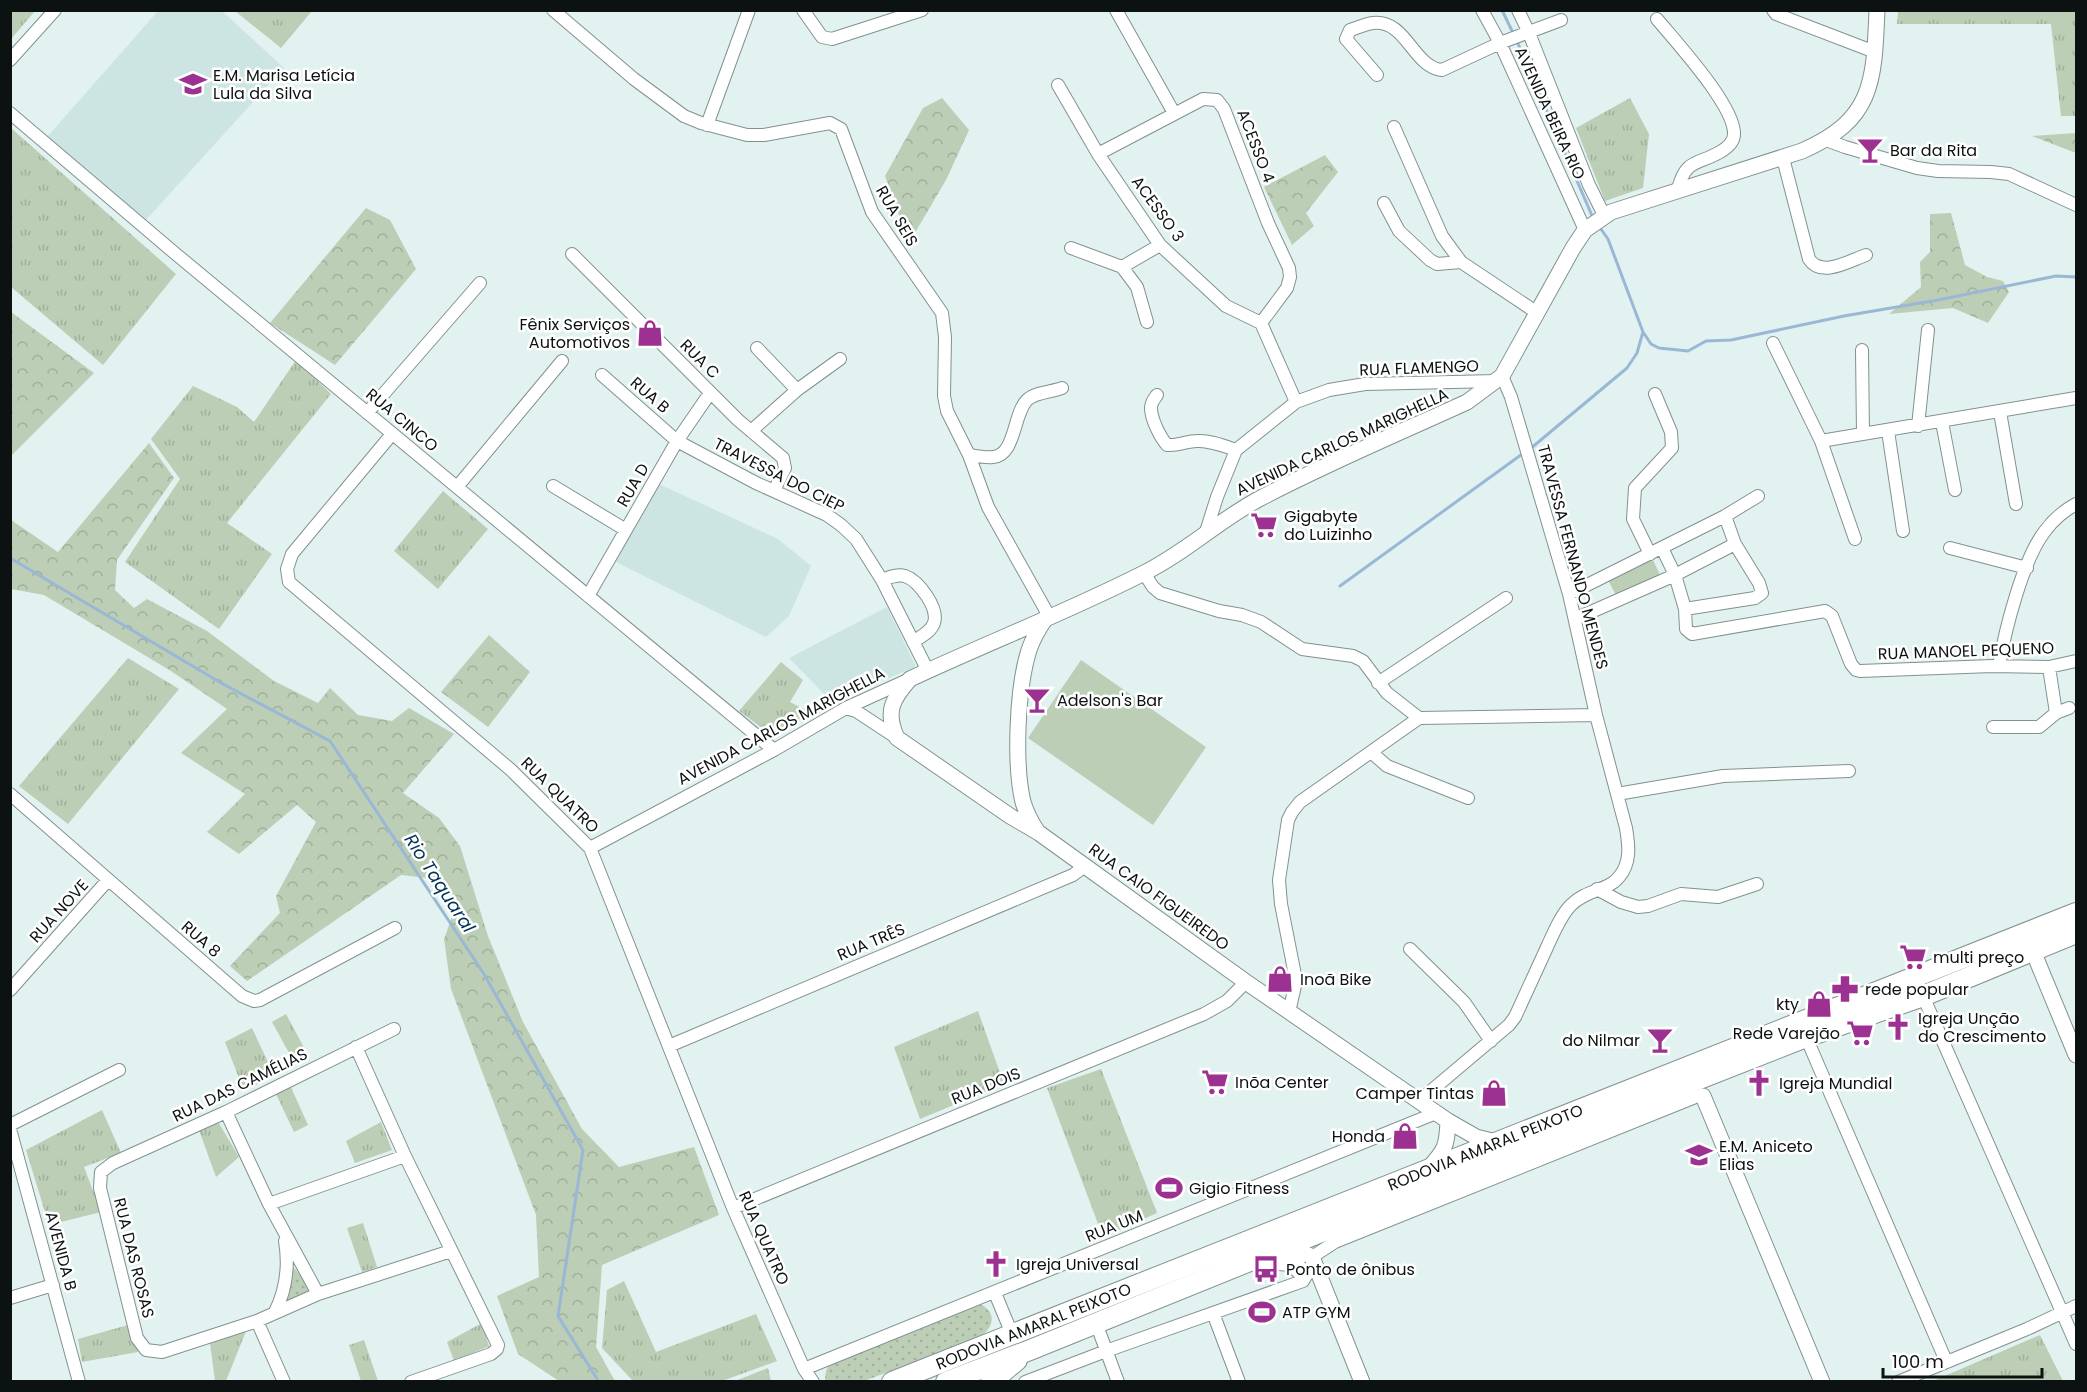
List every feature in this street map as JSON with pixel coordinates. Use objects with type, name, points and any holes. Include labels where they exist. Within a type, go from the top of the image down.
[{"type":"highway","name":"RODOVIA AMARAL PEIXOTO","points":[[892,1382],[2076,913]]},
{"type":"highway","name":"RODOVIA AMARAL PEIXOTO","points":[[946,1382],[1806,1037],[1923,996],[2076,933]]},
{"type":"highway","points":[[1258,1258],[1306,1264],[1319,1239],[1331,1228]]},
{"type":"highway","points":[[991,1382],[1030,1350]]},
{"type":"street","points":[[10,60],[55,10]]},
{"type":"street","name":"RUA SEIS","points":[[553,10],[634,79],[684,116],[707,125],[747,135],[764,135],[830,123],[841,129],[872,212],[942,314],[945,336],[944,396],[947,411],[969,455],[988,507],[1048,617]]},
{"type":"street","points":[[707,125],[749,10]]},
{"type":"street","points":[[803,10],[822,37],[832,39],[907,12],[922,10]]},
{"type":"street","points":[[1116,10],[1174,113]]},
{"type":"street","name":"AVENIDA BEIRA RIO","points":[[1482,10],[1595,222]]},
{"type":"street","name":"AVENIDA BEIRA RIO","points":[[1518,10],[1589,185],[1595,222]]},
{"type":"street","points":[[1773,10],[1776,14],[1875,52]]},
{"type":"street","points":[[1595,222],[1678,189],[1783,158],[1826,140],[1846,125],[1860,108],[1869,85],[1875,52],[1877,10]]},
{"type":"street","points":[[1657,19],[1711,86],[1730,119],[1734,134],[1732,143],[1721,152],[1690,165],[1682,175],[1678,189]]},
{"type":"street","points":[[1377,75],[1346,39],[1350,30],[1373,23],[1385,24],[1396,30],[1428,66],[1442,70],[1500,42],[1561,20]]},
{"type":"street","name":"ACESSO 3","points":[[1058,85],[1098,154],[1160,245],[1226,306],[1261,323]]},
{"type":"street","name":"ACESSO 4","points":[[1098,154],[1203,99],[1217,100],[1224,109],[1290,277],[1287,288],[1261,323]]},
{"type":"street","name":"RUA CINCO","points":[[10,113],[392,434],[774,750]]},
{"type":"street","points":[[1394,127],[1442,236],[1461,262],[1536,312]]},
{"type":"street","points":[[1826,140],[1917,168],[2009,174],[2076,205]]},
{"type":"street","points":[[1783,158],[1809,259],[1813,266],[1821,269],[1829,268],[1866,255]]},
{"type":"street","points":[[1384,203],[1399,231],[1430,260],[1437,264],[1461,262]]},
{"type":"street","name":"AVENIDA CARLOS MARIGHELLA","points":[[590,848],[774,750],[846,708],[1144,573],[1205,535],[1226,518],[1256,501],[1356,452],[1467,402],[1499,379],[1573,248],[1595,222]]},
{"type":"street","points":[[1122,267],[1160,245]]},
{"type":"street","points":[[1071,248],[1122,267],[1137,287],[1147,322]]},
{"type":"street","name":"RUA C","points":[[572,254],[710,393],[783,458],[786,463],[785,468],[774,491]]},
{"type":"street","points":[[367,413],[480,283]]},
{"type":"street","points":[[1261,323],[1296,402]]},
{"type":"street","points":[[1918,426],[1928,330]]},
{"type":"street","points":[[1773,343],[1821,441],[1855,539]]},
{"type":"street","points":[[757,348],[797,390]]},
{"type":"street","points":[[1862,350],[1863,434]]},
{"type":"street","points":[[751,431],[797,390],[840,359]]},
{"type":"street","points":[[456,487],[562,360]]},
{"type":"street","name":"RUA B","points":[[602,375],[677,441]]},
{"type":"street","name":"RUA FLAMENGO","points":[[1205,535],[1236,450],[1296,402],[1329,390],[1365,384],[1499,379]]},
{"type":"street","name":"TRAVESSA FERNANDO MENDES","points":[[1419,1101],[1491,1041],[1515,1017],[1568,908],[1580,897],[1608,886],[1618,878],[1628,861],[1629,844],[1596,715],[1569,594],[1511,397],[1499,379]]},
{"type":"street","points":[[969,455],[995,457],[1005,452],[1021,409],[1028,400],[1034,395],[1062,388]]},
{"type":"street","name":"RUA D","points":[[588,596],[677,441],[710,393]]},
{"type":"street","points":[[1157,394],[1150,410],[1167,445],[1198,441],[1212,442],[1236,450]]},
{"type":"street","points":[[1650,554],[1633,519],[1635,488],[1672,448],[1671,432],[1655,394]]},
{"type":"street","points":[[1821,441],[2076,398]]},
{"type":"street","points":[[2000,412],[2016,504]]},
{"type":"street","points":[[1942,422],[1955,490]]},
{"type":"street","points":[[1888,431],[1903,531]]},
{"type":"street","name":"RUA QUATRO","points":[[392,434],[292,554],[287,569],[289,582],[511,770],[590,848],[733,1209],[804,1369],[813,1382]]},
{"type":"street","name":"TRAVESSA DO CIEP","points":[[677,441],[774,491],[828,515],[841,525],[856,539],[882,580],[928,671]]},
{"type":"street","points":[[553,486],[626,530]]},
{"type":"street","points":[[1569,594],[1725,516],[1758,496]]},
{"type":"street","points":[[1999,666],[2004,636],[2027,568],[2044,531],[2076,504]]},
{"type":"street","points":[[1662,548],[1675,575],[1685,609],[1755,598],[1762,593],[1760,583],[1735,544],[1725,516]]},
{"type":"street","points":[[1575,619],[1675,575],[1735,544]]},
{"type":"street","points":[[1950,548],[2027,568]]},
{"type":"street","points":[[1144,573],[1153,587],[1160,592],[1261,622],[1302,649],[1353,656],[1363,661],[1387,693],[1419,718]]},
{"type":"street","points":[[882,580],[894,575],[905,576],[916,582],[933,607],[935,620],[931,629],[913,642]]},
{"type":"street","points":[[1378,683],[1506,598]]},
{"type":"street","name":"RUA MANOEL PEQUENO","points":[[1685,609],[1688,633],[1698,634],[1825,611],[1832,616],[1851,664],[1856,670],[2049,667],[2076,660]]},
{"type":"street","points":[[1039,833],[1025,808],[1020,781],[1019,746],[1022,687],[1028,651],[1037,631],[1048,617]]},
{"type":"street","points":[[1012,633],[1024,642],[1028,651]]},
{"type":"street","points":[[2049,667],[2056,713]]},
{"type":"street","points":[[897,738],[891,724],[891,708],[910,679]]},
{"type":"street","name":"RUA CAIO FIGUEIREDO","points":[[846,708],[856,711],[1010,816],[1039,833],[1246,982],[1442,1117],[1476,1137],[1496,1142]]},
{"type":"street","points":[[1993,727],[2038,727],[2056,713],[2069,708]]},
{"type":"street","points":[[1289,1012],[1295,975],[1281,904],[1279,880],[1288,820],[1300,802],[1419,718],[1596,715]]},
{"type":"street","points":[[1371,752],[1388,766],[1468,798]]},
{"type":"street","points":[[1617,794],[1723,776],[1849,771]]},
{"type":"street","name":"RUA 8","points":[[10,794],[242,996],[260,1000],[394,928]]},
{"type":"street","points":[[1010,816],[1021,814],[1025,808]]},
{"type":"street","name":"RUA TRÊS","points":[[669,1046],[1073,875],[1085,866]]},
{"type":"street","name":"RUA NOVE","points":[[10,990],[108,880]]},
{"type":"street","points":[[1597,889],[1621,902],[1638,907],[1648,906],[1681,894],[1718,897],[1757,884]]},
{"type":"street","points":[[1410,950],[1464,1002],[1491,1041]]},
{"type":"street","points":[[2033,951],[2076,1055]]},
{"type":"street","name":"RUA DOIS","points":[[733,1209],[1204,1014],[1227,1001],[1246,982]]},
{"type":"street","points":[[1923,996],[2076,1344]]},
{"type":"street","name":"RUA DAS CAMÉLIAS","points":[[101,1172],[113,1163],[226,1112],[394,1029]]},
{"type":"street","points":[[1806,1037],[1946,1361]]},
{"type":"street","points":[[357,1047],[405,1156],[497,1341],[497,1349],[491,1354],[411,1382]]},
{"type":"street","points":[[10,1127],[119,1070]]},
{"type":"street","points":[[1025,1382],[1303,1281],[1306,1264],[1335,1242],[1698,1096],[1704,1096],[1822,1382]]},
{"type":"street","points":[[226,1112],[269,1204],[318,1294]]},
{"type":"street","points":[[1426,1171],[1443,1153],[1448,1141],[1442,1117]]},
{"type":"street","name":"RUA UM","points":[[804,1369],[1442,1117]]},
{"type":"street","name":"AVENIDA B","points":[[10,1127],[79,1382]]},
{"type":"street","points":[[269,1204],[405,1156]]},
{"type":"street","name":"RUA DAS ROSAS","points":[[101,1172],[99,1188],[137,1338],[146,1350],[162,1352],[257,1321]]},
{"type":"street","points":[[275,1312],[281,1297],[286,1272],[287,1252],[284,1233]]},
{"type":"street","points":[[284,1382],[257,1321],[318,1294],[451,1251]]},
{"type":"street","points":[[1306,1264],[1316,1286],[1326,1294],[1362,1382]]},
{"type":"street","points":[[10,1298],[53,1285]]},
{"type":"street","points":[[995,1293],[1012,1334]]},
{"type":"street","points":[[1898,1382],[2027,1329],[2076,1306]]},
{"type":"street","points":[[1213,1313],[1239,1382]]},
{"type":"street","points":[[1096,1323],[1118,1382]]},
{"type":"shaded area","points":[[158,11],[222,11],[284,68],[145,221],[47,137]]},
{"type":"shaded area","points":[[657,483],[778,539],[811,566],[789,616],[766,637],[614,561]]},
{"type":"shaded area","points":[[887,607],[916,667],[831,701],[789,658]]},
{"type":"green space","points":[[10,11],[35,11],[11,39]]},
{"type":"green space","points":[[235,11],[312,11],[281,48]]},
{"type":"green space","points":[[1898,11],[2076,11],[2076,116],[2061,116],[2051,24],[1897,24]]},
{"type":"green space","points":[[942,98],[969,130],[946,180],[909,243],[885,176],[923,108]]},
{"type":"green space","points":[[1630,98],[1649,134],[1643,188],[1605,201],[1576,128]]},
{"type":"green space","points":[[11,128],[176,274],[103,365],[11,287]]},
{"type":"green space","points":[[2076,133],[2076,153],[2032,136]]},
{"type":"green space","points":[[1325,155],[1338,172],[1306,213],[1314,226],[1292,245],[1264,187]]},
{"type":"green space","points":[[366,208],[390,220],[416,269],[335,365],[270,323]]},
{"type":"green space","points":[[1951,213],[1965,265],[1987,277],[2003,281],[2009,292],[1988,323],[1953,308],[1889,314],[1921,287],[1920,262],[1930,252],[1930,214]]},
{"type":"green space","points":[[11,312],[94,373],[11,456]]},
{"type":"green space","points":[[296,360],[331,394],[227,523],[272,554],[219,629],[125,562],[180,479],[151,439],[193,386],[237,407],[254,422]]},
{"type":"green space","points":[[149,443],[174,478],[117,560],[115,590],[134,608],[147,599],[207,631],[274,681],[318,703],[330,688],[358,715],[392,721],[409,708],[454,734],[403,793],[439,818],[460,846],[488,936],[523,1022],[582,1129],[619,1167],[694,1147],[719,1215],[602,1265],[596,1347],[615,1381],[559,1381],[518,1354],[497,1296],[539,1277],[536,1215],[451,989],[444,939],[457,903],[445,880],[401,875],[247,981],[230,966],[280,913],[276,896],[316,822],[297,805],[239,854],[207,832],[245,794],[181,753],[227,709],[171,671],[44,595],[11,589],[11,520],[58,552]]},
{"type":"green space","points":[[443,491],[488,529],[438,589],[394,551]]},
{"type":"green space","points":[[1652,558],[1662,579],[1619,601],[1608,580]]},
{"type":"green space","points":[[489,635],[530,672],[488,727],[441,692]]},
{"type":"green space","points":[[128,658],[179,689],[68,824],[19,786]]},
{"type":"green space","points":[[1081,660],[1206,747],[1153,825],[1028,738]]},
{"type":"green space","points":[[781,662],[803,680],[790,702],[811,713],[770,734],[739,711]]},
{"type":"green space","points":[[978,1011],[1004,1084],[920,1119],[894,1047]]},
{"type":"green space","points":[[286,1014],[308,1055],[294,1062],[272,1022]]},
{"type":"green space","points":[[252,1028],[274,1075],[244,1091],[225,1042]]},
{"type":"green space","points":[[1101,1069],[1157,1213],[1103,1237],[1047,1088]]},
{"type":"green space","points":[[289,1083],[308,1125],[294,1132],[274,1090]]},
{"type":"green space","points":[[102,1110],[121,1153],[84,1167],[101,1212],[49,1225],[26,1150]]},
{"type":"green space","points":[[217,1120],[239,1157],[216,1177],[199,1130]]},
{"type":"green space","points":[[381,1122],[392,1150],[355,1163],[346,1141]]},
{"type":"green space","points":[[363,1223],[377,1267],[362,1272],[347,1228]]},
{"type":"green space","points":[[290,1264],[301,1275],[309,1289],[308,1295],[284,1303]]},
{"type":"green space","points":[[624,1281],[656,1352],[756,1314],[777,1361],[722,1381],[633,1381],[602,1348],[607,1290]]},
{"type":"green space","points":[[973,1302],[986,1308],[991,1316],[990,1327],[980,1337],[864,1381],[827,1381],[825,1379],[831,1360]]},
{"type":"green space","points":[[482,1323],[489,1346],[454,1361],[447,1342]]},
{"type":"green space","points":[[128,1325],[138,1352],[82,1362],[78,1339]]},
{"type":"green space","points":[[246,1331],[226,1381],[215,1381],[210,1343]]},
{"type":"green space","points":[[2040,1335],[2063,1381],[1933,1381]]},
{"type":"green space","points":[[364,1340],[378,1381],[361,1381],[349,1345]]},
{"type":"green space","points":[[768,1368],[771,1381],[735,1381]]},
{"type":"waterway","points":[[1502,10],[1513,33]]},
{"type":"waterway","points":[[1516,39],[1593,218]]},
{"type":"waterway","points":[[1598,225],[1608,239],[1643,332],[1651,344],[1659,348],[1688,351],[1706,341],[1731,340],[2056,276],[2076,277]]},
{"type":"waterway","points":[[1530,449],[1627,368],[1637,353],[1643,332]]},
{"type":"waterway","points":[[1340,586],[1525,452]]},
{"type":"waterway","name":"Rio Taquaral","points":[[10,558],[223,684],[330,741],[484,974],[583,1150],[558,1316],[599,1382]]},
{"type":"place","name":"E.M. Marisa Letícia Lula da Silva","points":[[193,84]]},
{"type":"place","name":"Bar da Rita","points":[[1870,150]]},
{"type":"place","name":"Fênix Serviços Automotivos","points":[[650,333]]},
{"type":"place","name":"Gigabyte do Luizinho","points":[[1264,525]]},
{"type":"place","name":"Adelson's Bar","points":[[1037,700]]},
{"type":"place","name":"multi preço","points":[[1913,957]]},
{"type":"place","name":"Inoã Bike","points":[[1280,979]]},
{"type":"place","name":"rede popular","points":[[1845,989]]},
{"type":"place","name":"kty","points":[[1819,1004]]},
{"type":"place","name":"Igreja Unção do Crescimento","points":[[1898,1027]]},
{"type":"place","name":"Rede Varejão","points":[[1860,1033]]},
{"type":"place","name":"do Nilmar","points":[[1660,1040]]},
{"type":"place","name":"Inõa Center","points":[[1215,1082]]},
{"type":"place","name":"Igreja Mundial","points":[[1759,1083]]},
{"type":"place","name":"Camper Tintas","points":[[1494,1093]]},
{"type":"place","name":"Honda","points":[[1405,1136]]},
{"type":"place","name":"E.M. Aniceto Elias","points":[[1699,1155]]},
{"type":"place","name":"Gigio Fitness","points":[[1169,1188]]},
{"type":"place","name":"Igreja Universal","points":[[996,1264]]},
{"type":"place","name":"Ponto de ônibus","points":[[1266,1269]]},
{"type":"place","name":"ATP GYM","points":[[1262,1312]]}]
